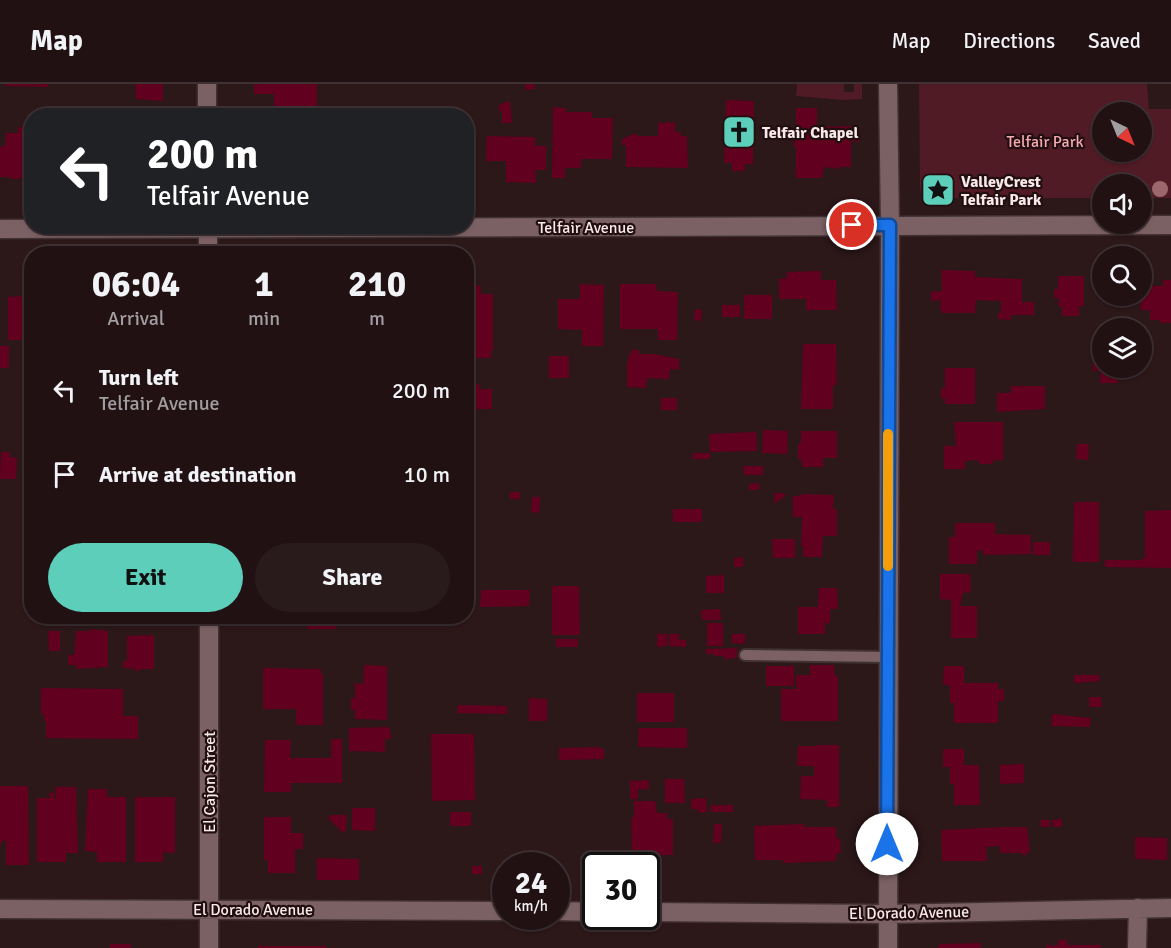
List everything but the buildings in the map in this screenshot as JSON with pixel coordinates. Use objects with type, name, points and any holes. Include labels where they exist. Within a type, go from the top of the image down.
[{"type":"street","points":[[207,84],[207,108]]},
{"type":"street","points":[[888,84],[890,225],[887,657],[888,948]]},
{"type":"street","name":"Telfair Avenue","points":[[474,227],[1171,225]]},
{"type":"street","name":"Telfair Avenue","points":[[0,229],[24,229]]},
{"type":"street","name":"El Cajon Street","points":[[209,624],[209,948]]},
{"type":"street","points":[[1137,948],[1138,908]]},
{"type":"street","name":"El Dorado Avenue","points":[[660,912],[887,914],[1171,908]]},
{"type":"street","name":"El Dorado Avenue","points":[[0,909],[492,911]]},
{"type":"lane","points":[[745,655],[887,657]]},
{"type":"green space","points":[[797,84],[844,84],[844,92],[854,92],[854,84],[862,84],[862,99],[844,100],[796,96]]},
{"type":"green space","name":"Telfair Park","points":[[919,84],[1147,84],[1148,102],[1092,102],[1092,162],[1152,162],[1152,109],[1171,109],[1171,198],[1152,198],[1152,174],[1092,174],[1092,198],[928,198],[922,194],[920,189]]},
{"type":"slow traffic","points":[[888,434],[888,566]]},
{"type":"place","name":"Telfair Chapel","points":[[739,132]]},
{"type":"place","name":"ValleyCrest Telfair Park","points":[[938,190]]},
{"type":"route","points":[[852,225],[890,225],[887,844]]}]
